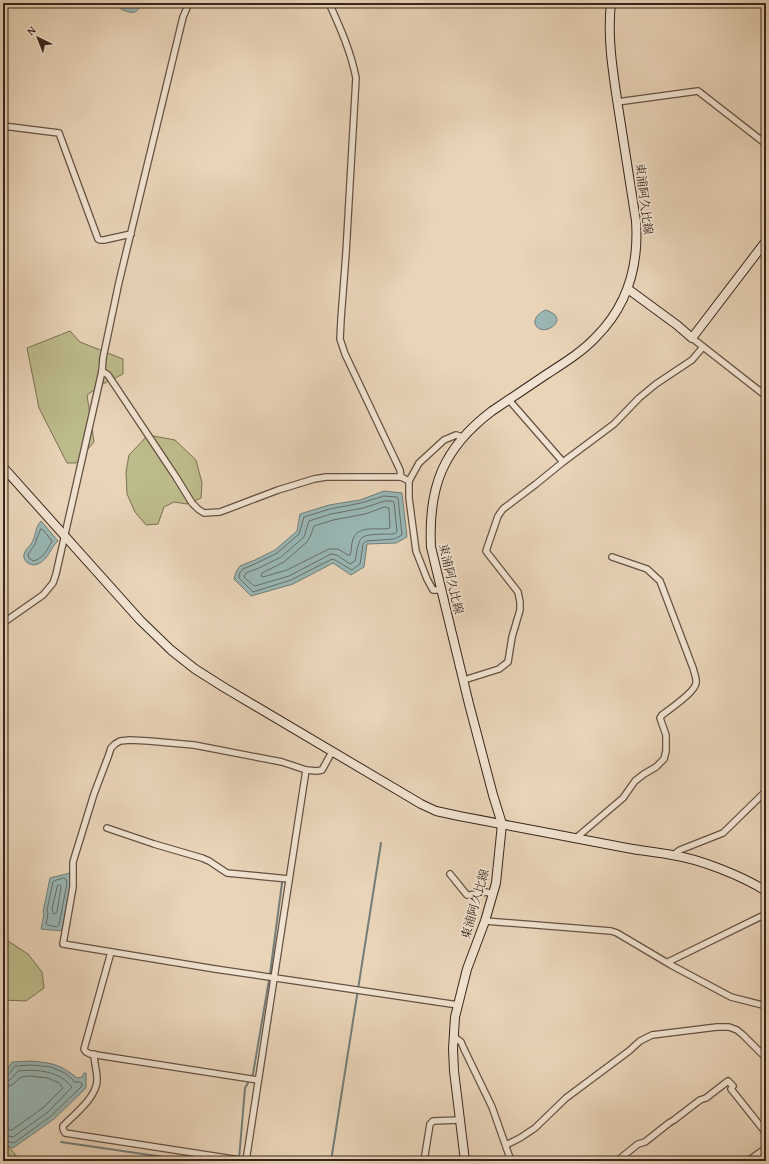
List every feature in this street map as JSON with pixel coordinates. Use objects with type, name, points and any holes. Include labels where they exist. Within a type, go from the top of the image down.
[{"type":"main road","name":"東浦阿久比線","points":[[465,1161],[454,1071],[453,1036],[455,1017],[468,969],[493,894],[498,871],[502,824],[493,795],[431,547],[430,534],[433,497],[444,467],[463,437],[482,419],[586,347],[596,338],[614,315],[628,289],[636,255],[637,233],[610,52],[612,3]]},
{"type":"main road","points":[[628,289],[677,325],[692,338],[766,241]]},
{"type":"main road","points":[[3,467],[140,620],[171,650],[195,669],[225,688],[421,804],[436,811],[636,850],[673,855],[722,870],[746,880],[766,891]]},
{"type":"street","points":[[329,3],[346,42],[354,66],[356,78],[340,339],[345,354],[400,470],[401,478]]},
{"type":"street","points":[[3,623],[38,599],[49,589],[56,574],[102,371],[103,358],[113,310],[187,4]]},
{"type":"street","points":[[617,102],[698,91],[766,144]]},
{"type":"street","points":[[3,126],[59,133],[98,239],[104,240],[131,234]]},
{"type":"street","points":[[692,338],[766,396]]},
{"type":"street","points":[[464,680],[500,669],[508,662],[510,657],[512,637],[520,610],[518,592],[486,551],[498,516],[503,509],[614,424],[639,398],[656,384],[692,360],[703,347]]},
{"type":"street","points":[[102,371],[108,375],[176,477],[192,504],[204,513],[220,512],[314,478],[401,478],[409,481]]},
{"type":"street","points":[[509,400],[563,462]]},
{"type":"street","points":[[441,590],[433,590],[416,551],[409,498],[409,481],[419,463],[444,440],[456,435],[463,437]]},
{"type":"street","points":[[576,838],[623,798],[635,781],[661,763],[664,759],[666,740],[665,730],[660,718],[693,691],[697,681],[660,581],[647,570],[612,557]]},
{"type":"street","points":[[332,752],[322,770],[317,771],[306,770],[282,762],[194,745],[130,740],[120,741],[115,744],[111,748],[94,794],[73,862],[74,887],[63,944],[274,978],[458,1005]]},
{"type":"street","points":[[94,1054],[98,1081],[96,1088],[93,1094],[63,1126],[62,1129],[65,1132],[246,1161],[306,770]]},
{"type":"street","points":[[673,855],[680,850],[723,833],[766,791]]},
{"type":"street","points":[[107,828],[202,858],[227,873],[289,879]]},
{"type":"street","points":[[450,874],[467,894],[470,895],[486,892],[493,894]]},
{"type":"street","points":[[668,962],[766,914]]},
{"type":"street","points":[[485,921],[611,931],[624,936],[731,997],[766,1006]]},
{"type":"street","points":[[112,952],[84,1048],[86,1052],[90,1054],[258,1080]]},
{"type":"street","points":[[506,1145],[535,1128],[566,1098],[640,1041],[652,1034],[729,1027],[737,1030],[743,1035],[766,1058]]},
{"type":"street","points":[[453,1036],[461,1042],[490,1102],[512,1161]]},
{"type":"street","points":[[617,1161],[638,1144],[645,1142],[700,1100],[706,1098],[728,1080],[733,1086],[731,1089],[766,1133]]},
{"type":"street","points":[[424,1161],[430,1124],[433,1121],[460,1120]]},
{"type":"street","points":[[748,1161],[766,1148]]},
{"type":"shaded area","points":[[70,331],[80,342],[123,359],[123,374],[101,385],[87,395],[94,442],[76,463],[67,463],[39,408],[27,348]]},
{"type":"shaded area","points":[[148,435],[175,440],[196,460],[202,483],[201,498],[187,504],[174,502],[164,507],[158,524],[146,525],[135,512],[127,494],[126,472],[129,455]]},
{"type":"shaded area","points":[[3,941],[8,941],[28,954],[42,972],[44,988],[26,1001],[3,1000]]},
{"type":"shaded area","points":[[8,1146],[21,1161],[3,1161],[3,1147]]},
{"type":"water","points":[[110,3],[141,3],[139,9],[135,12],[127,12]]},
{"type":"water","points":[[545,310],[553,313],[557,321],[551,328],[546,330],[537,327],[535,324],[535,319]]},
{"type":"water","points":[[384,491],[402,493],[407,537],[396,543],[367,544],[364,567],[351,575],[333,563],[293,584],[251,596],[234,579],[240,566],[275,550],[297,531],[300,514],[329,505],[360,500]]},
{"type":"water","points":[[41,521],[58,541],[42,562],[33,565],[24,559],[24,554],[33,541]]},
{"type":"water","points":[[70,873],[71,883],[62,931],[41,929],[50,878]]},
{"type":"water","points":[[31,1061],[56,1065],[77,1078],[82,1077],[84,1073],[86,1073],[86,1088],[54,1119],[13,1148],[3,1144],[3,1074],[12,1062]]},
{"type":"waterway","points":[[331,1161],[381,843]]},
{"type":"waterway","points":[[239,1159],[245,1088],[253,1074],[270,974],[282,883]]},
{"type":"waterway","points":[[61,1142],[191,1161]]}]
